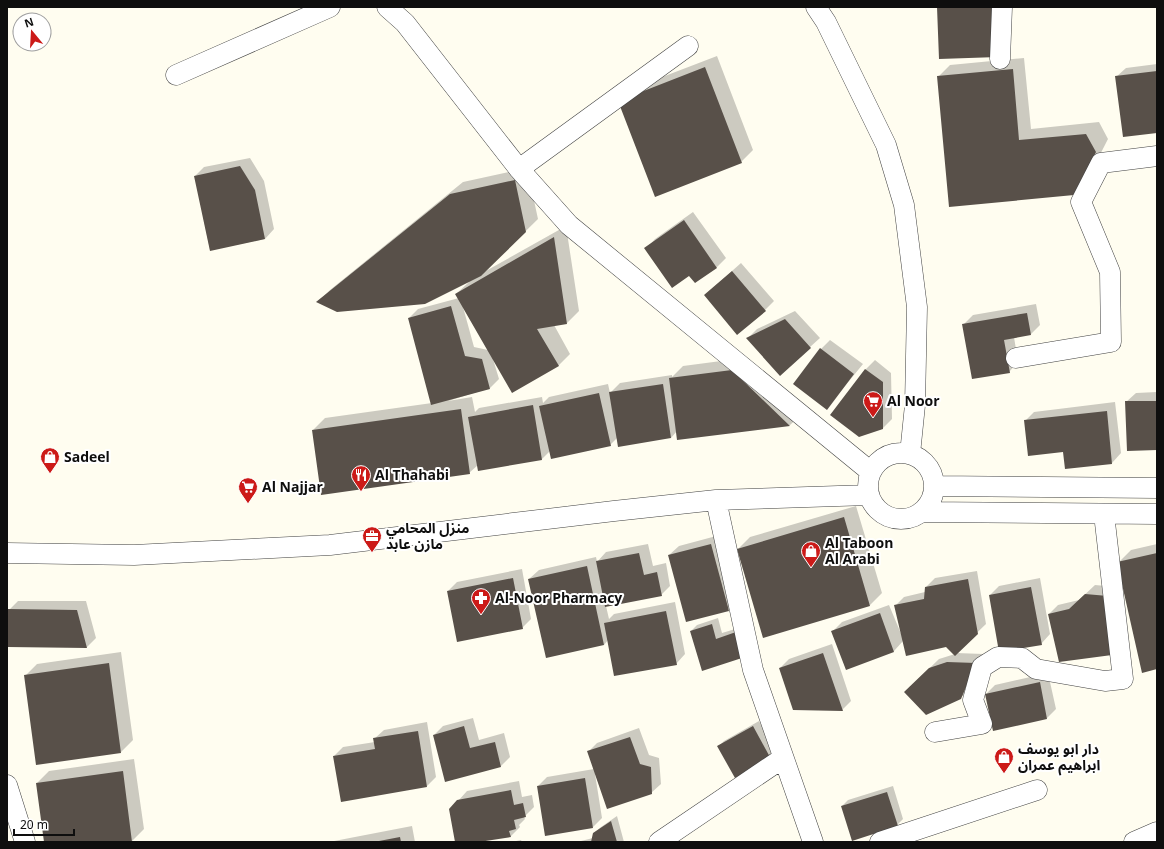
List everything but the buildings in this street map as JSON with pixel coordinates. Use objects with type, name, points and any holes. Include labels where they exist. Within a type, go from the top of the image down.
[{"type":"street","points":[[176,75],[330,7]]},
{"type":"street","points":[[387,7],[405,23],[519,169],[569,225],[870,472]]},
{"type":"street","points":[[816,7],[826,22],[886,145],[904,205],[917,307],[915,405],[910,454]]},
{"type":"street","points":[[1000,59],[1002,7]]},
{"type":"street","points":[[519,169],[688,46]]},
{"type":"street","points":[[1016,358],[1111,342],[1110,272],[1081,202],[1101,163],[1157,156]]},
{"type":"street","points":[[898,453],[910,454],[920,459],[928,468],[932,475],[934,486],[929,504],[921,512],[907,518],[896,519],[885,515],[876,508],[869,495],[868,484],[870,472],[878,462],[888,456],[898,453]]},
{"type":"street","points":[[934,486],[1157,488]]},
{"type":"street","points":[[7,553],[134,555],[330,545],[614,510],[716,500],[869,495]]},
{"type":"street","points":[[716,500],[753,670],[813,842]]},
{"type":"street","points":[[921,512],[1157,514]]},
{"type":"street","points":[[935,732],[982,724],[973,700],[982,667],[998,657],[1022,658],[1036,669],[1105,681],[1123,679],[1104,514]]},
{"type":"street","points":[[659,842],[783,758]]},
{"type":"street","points":[[7,785],[25,842]]},
{"type":"street","points":[[880,842],[1037,790]]},
{"type":"street","points":[[1134,842],[1157,832]]},
{"type":"place","name":"Al Noor","points":[[873,418]]},
{"type":"place","name":"Sadeel","points":[[50,474]]},
{"type":"place","name":"Al Thahabi","points":[[361,492]]},
{"type":"place","name":"Al Najjar","points":[[248,504]]},
{"type":"place","name":"منزل المحامي مازن عابد","points":[[372,553]]},
{"type":"place","name":"Al Taboon Al Arabi","points":[[811,568]]},
{"type":"place","name":"Al-Noor Pharmacy","points":[[481,615]]},
{"type":"place","name":"دار ابو يوسف ابراهيم عمران","points":[[1004,774]]}]
